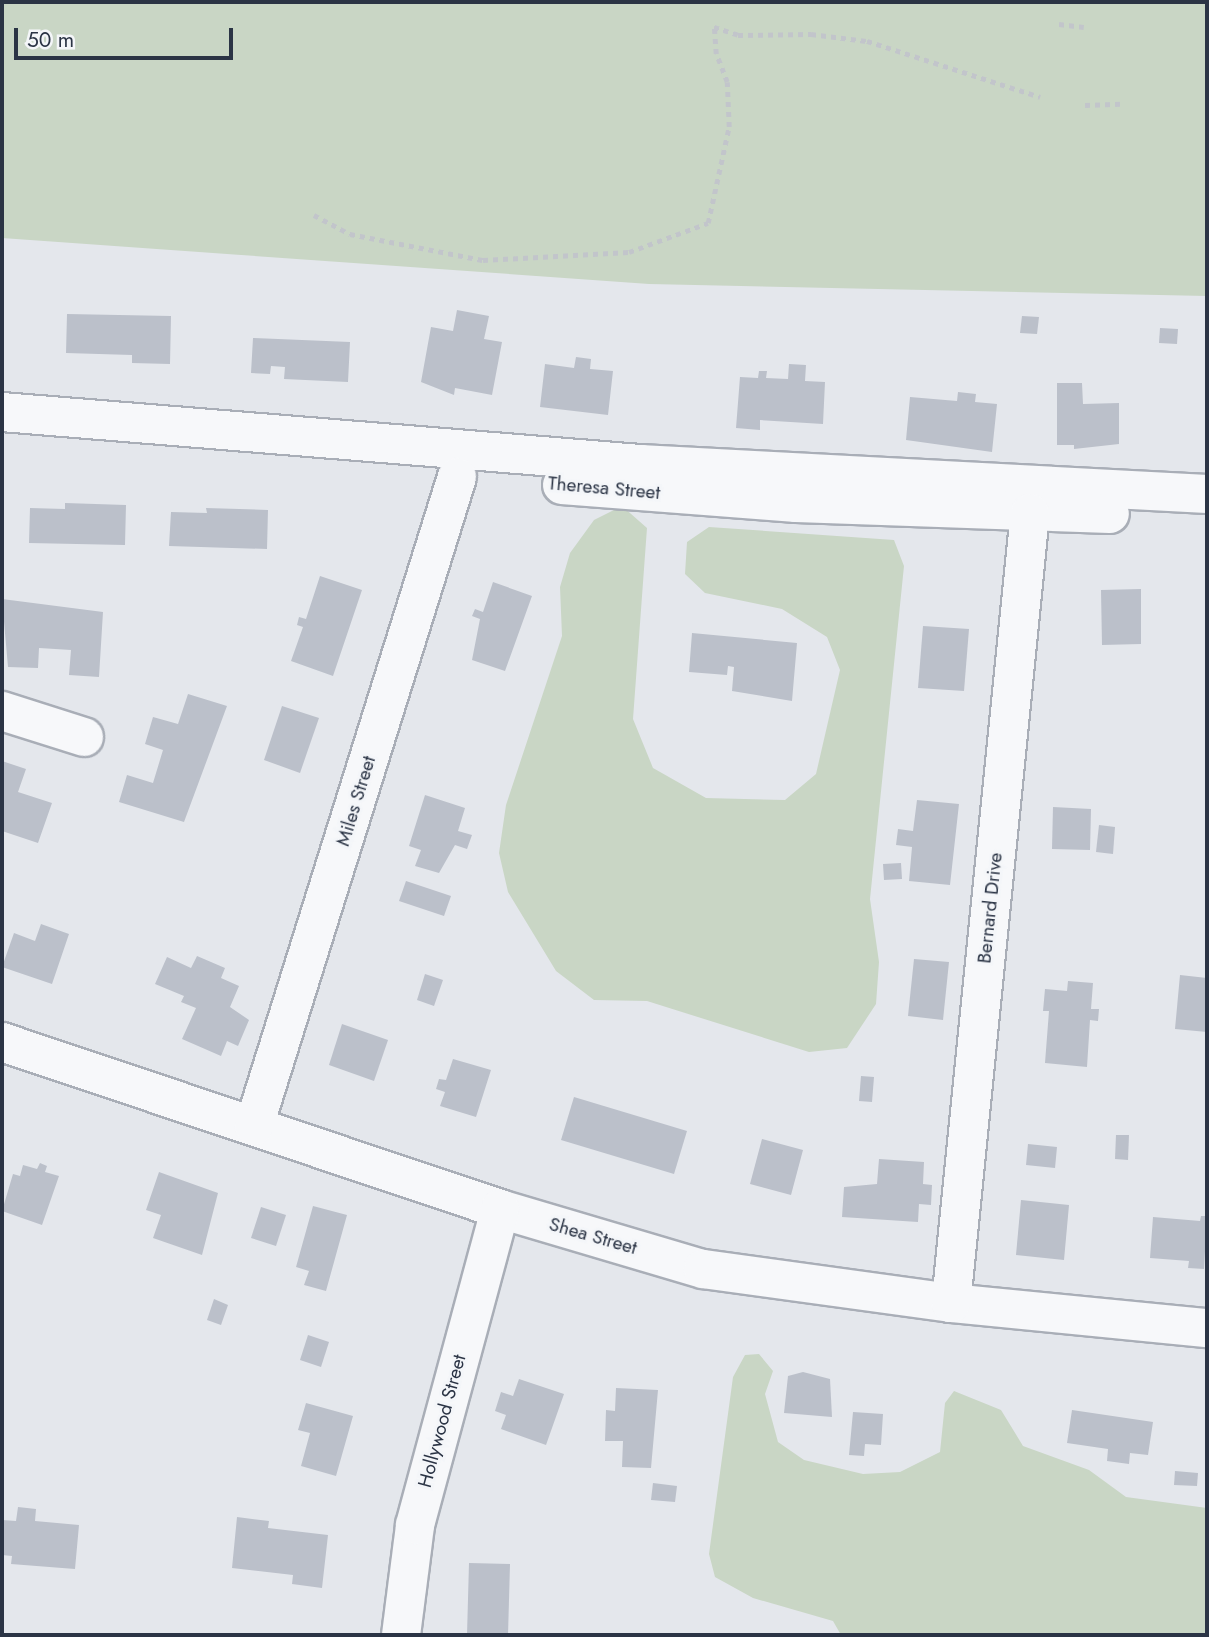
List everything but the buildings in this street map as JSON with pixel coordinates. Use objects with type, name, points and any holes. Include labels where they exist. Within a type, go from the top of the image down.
[{"type":"street","points":[[2,412],[640,464],[1207,494]]},
{"type":"street","name":"Theresa Street","points":[[2,439],[796,503],[1030,513],[1207,514]]},
{"type":"street","name":"Miles Street","points":[[254,1126],[457,477]]},
{"type":"street","name":"Bernard Drive","points":[[951,1303],[1030,513]]},
{"type":"street","points":[[2,711],[84,737]]},
{"type":"street","name":"Shea Street","points":[[2,1042],[500,1209],[703,1269],[951,1303],[1207,1328]]},
{"type":"street","name":"Hollywood Street","points":[[401,1635],[415,1525],[500,1209]]},
{"type":"path","points":[[1059,24],[1084,27]]},
{"type":"path","points":[[314,215],[350,234],[483,260],[629,252],[708,223],[729,127],[727,82],[716,54],[714,27],[738,36],[811,34],[867,41],[1040,97]]},
{"type":"path","points":[[1085,105],[1121,104]]},
{"type":"green space","points":[[2,2],[1207,2],[1207,296],[649,284],[2,238]]},
{"type":"green space","points":[[622,506],[647,528],[633,719],[653,768],[706,798],[785,800],[816,774],[840,670],[827,637],[782,609],[705,593],[685,574],[687,542],[709,527],[894,540],[904,566],[870,899],[879,962],[876,1004],[847,1048],[809,1052],[647,1001],[594,1000],[556,971],[508,892],[499,853],[506,805],[562,636],[560,587],[570,553],[594,520]]},
{"type":"green space","points":[[759,1354],[773,1371],[765,1394],[778,1442],[804,1460],[863,1474],[900,1472],[940,1452],[945,1403],[954,1391],[1001,1410],[1023,1446],[1089,1470],[1126,1497],[1207,1508],[1207,1635],[841,1635],[833,1621],[753,1598],[715,1577],[709,1554],[733,1377],[745,1355]]}]
